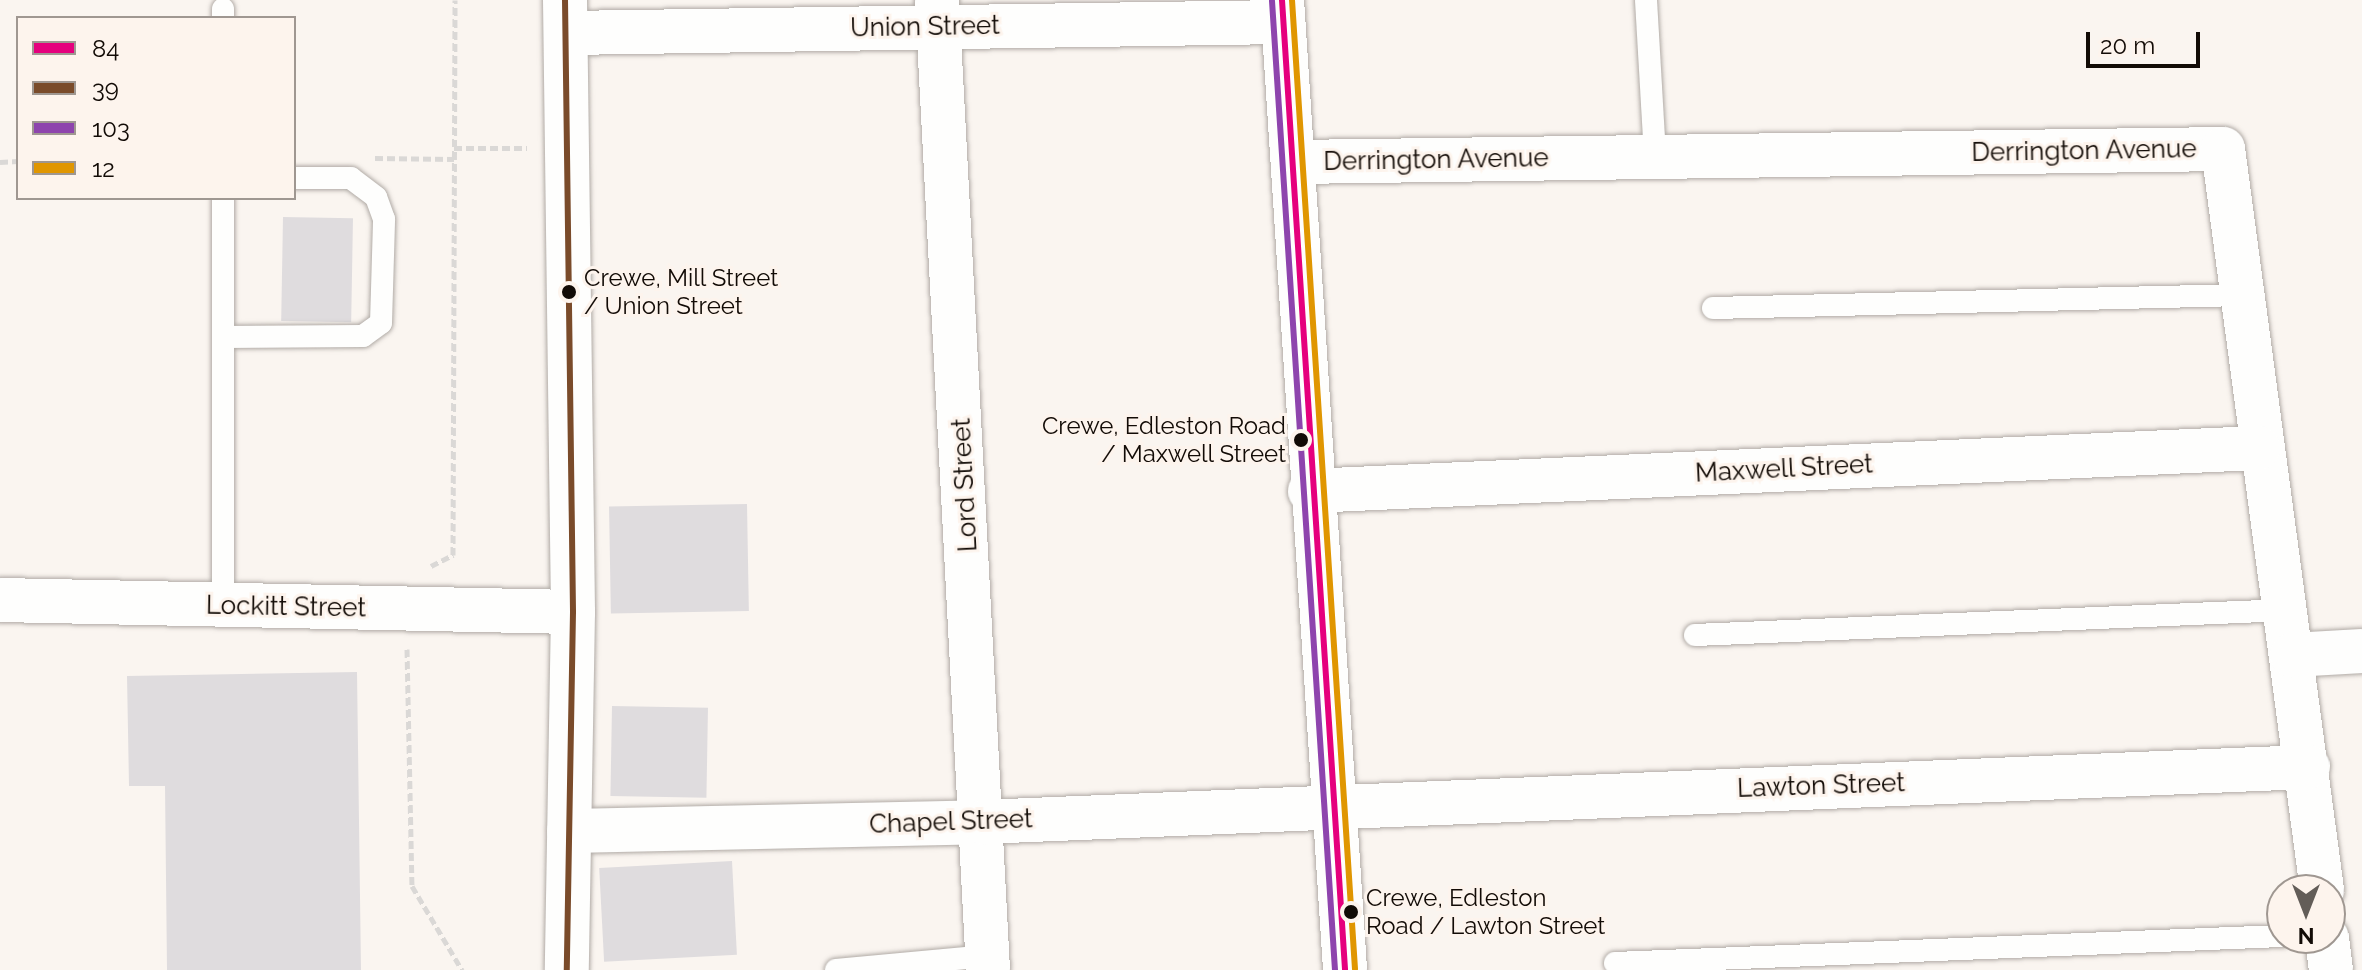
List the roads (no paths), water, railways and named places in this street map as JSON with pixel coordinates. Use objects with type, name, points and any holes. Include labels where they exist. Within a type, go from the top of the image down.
[{"type":"street","name":"Union Street","points":[[566,17],[1282,11]]},
{"type":"street","points":[[1282,11],[1294,162],[1310,491],[1345,970]]},
{"type":"street","name":"Lord Street","points":[[939,13],[988,963]]},
{"type":"street","points":[[566,17],[573,612],[567,970]]},
{"type":"street","name":"Derrington Avenue","points":[[1294,162],[2223,149],[2258,448],[2287,610],[2320,874]]},
{"type":"street","name":"Maxwell Street","points":[[1310,491],[2258,448]]},
{"type":"street","name":"Lockitt Street","points":[[0,600],[573,612]]},
{"type":"street","points":[[2292,655],[2362,651]]},
{"type":"street","name":"Lawton Street","points":[[1334,806],[2308,767]]},
{"type":"street","name":"Chapel Street","points":[[569,831],[983,822],[1334,806]]},
{"type":"lane","points":[[1646,0],[1655,158]]},
{"type":"lane","points":[[223,337],[363,336],[381,323],[384,219],[376,197],[351,178],[296,178]]},
{"type":"lane","points":[[223,200],[223,606]]},
{"type":"lane","points":[[1713,308],[2241,295]]},
{"type":"lane","points":[[1695,635],[2287,610]]},
{"type":"lane","points":[[1615,963],[2266,937]]},
{"type":"lane","points":[[836,970],[988,963]]},
{"type":"place","name":"Crewe, Mill Street / Union Street","points":[[569,292]]},
{"type":"place","name":"Crewe, Edleston Road / Maxwell Street","points":[[1301,440]]},
{"type":"place","name":"Crewe, Edleston Road / Lawton Street","points":[[1351,912]]}]
